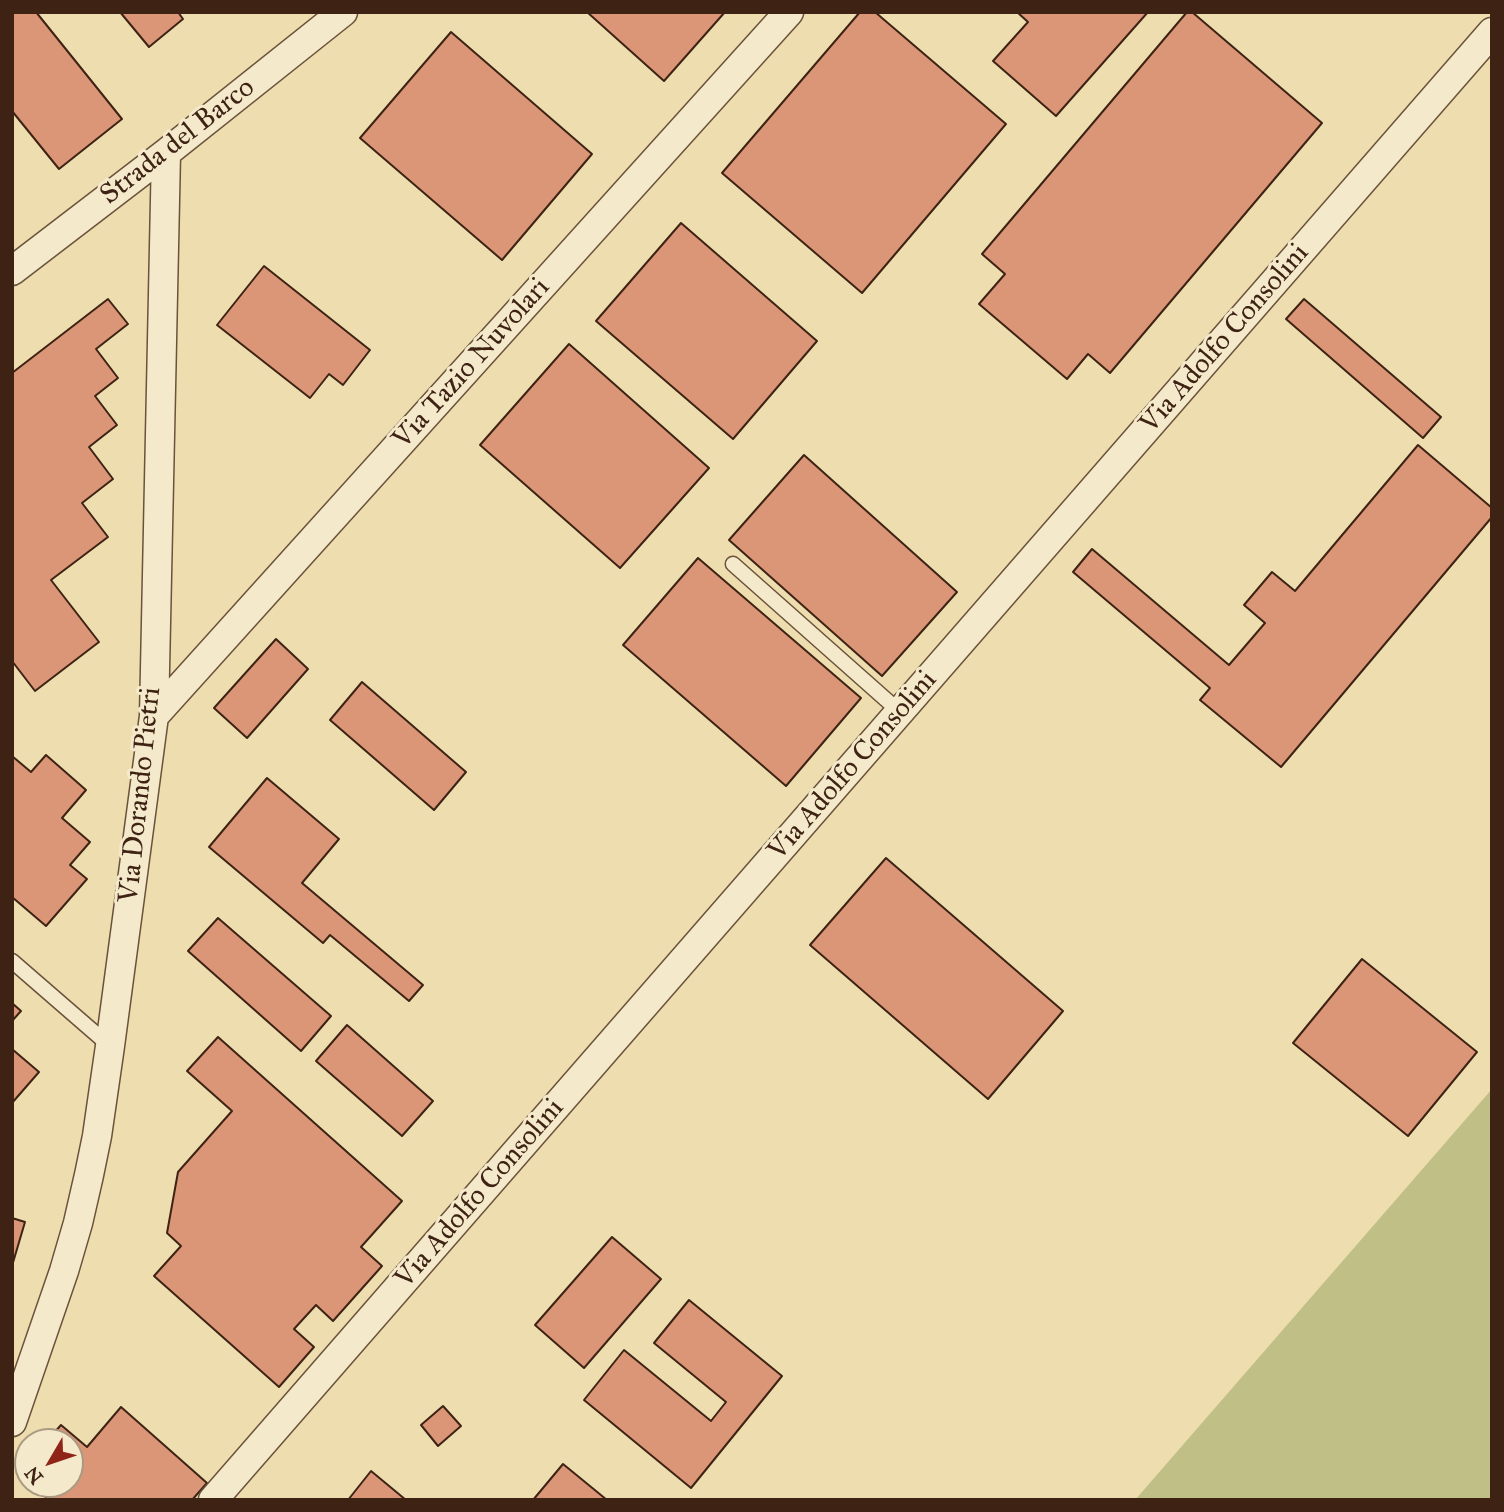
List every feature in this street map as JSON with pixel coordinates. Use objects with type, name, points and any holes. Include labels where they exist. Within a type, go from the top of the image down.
[{"type":"street","name":"Strada del Barco","points":[[12,271],[343,12]]},
{"type":"street","name":"Via Tazio Nuvolari","points":[[154,716],[789,12]]},
{"type":"street","name":"Via Adolfo Consolini","points":[[214,1500],[1492,32]]},
{"type":"street","name":"Via Dorando Pietri","points":[[12,1422],[78,1223],[97,1136],[154,716],[166,153]]},
{"type":"lane","points":[[733,564],[900,712]]},
{"type":"lane","points":[[12,961],[110,1046]]},
{"type":"green space","points":[[1492,1089],[1492,1500],[1135,1500]]},
{"type":"building","points":[[12,12],[36,12],[122,119],[59,169],[12,111]]},
{"type":"building","points":[[120,12],[178,12],[183,19],[149,47]]},
{"type":"building","points":[[587,12],[725,12],[664,81]]},
{"type":"building","points":[[860,12],[875,12],[1006,124],[862,293],[722,173]]},
{"type":"building","points":[[1017,12],[1148,12],[1056,116],[993,61],[1028,22]]},
{"type":"building","points":[[1187,12],[1192,12],[1322,123],[1110,373],[1088,354],[1067,379],[979,304],[1005,274],[982,254]]},
{"type":"building","points":[[451,32],[592,154],[502,260],[360,138]]},
{"type":"building","points":[[681,223],[817,341],[733,439],[596,321]]},
{"type":"building","points":[[264,266],[370,350],[343,385],[329,374],[310,398],[217,325]]},
{"type":"building","points":[[108,299],[128,324],[96,349],[118,378],[95,396],[117,425],[89,447],[113,479],[82,503],[108,537],[51,580],[99,642],[35,691],[12,661],[12,373]]},
{"type":"building","points":[[1304,299],[1441,417],[1423,438],[1286,319]]},
{"type":"building","points":[[569,344],[709,468],[620,568],[480,445]]},
{"type":"building","points":[[1418,445],[1492,508],[1492,517],[1281,767],[1200,700],[1210,688],[1073,572],[1092,549],[1229,665],[1265,623],[1244,605],[1272,572],[1295,591]]},
{"type":"building","points":[[804,455],[957,592],[882,676],[729,540]]},
{"type":"building","points":[[698,558],[861,698],[786,786],[623,645]]},
{"type":"building","points":[[276,639],[308,669],[247,738],[214,708]]},
{"type":"building","points":[[362,682],[466,772],[434,810],[330,720]]},
{"type":"building","points":[[46,755],[86,790],[62,818],[90,842],[70,865],[87,879],[46,926],[12,897],[12,756],[31,772]]},
{"type":"building","points":[[267,778],[339,839],[302,883],[423,985],[409,1001],[330,935],[323,943],[209,847]]},
{"type":"building","points":[[886,858],[1063,1011],[988,1099],[810,945]]},
{"type":"building","points":[[218,918],[331,1016],[301,1051],[188,951]]},
{"type":"building","points":[[1362,959],[1477,1052],[1408,1136],[1293,1043]]},
{"type":"building","points":[[12,1003],[21,1011],[12,1021]]},
{"type":"building","points":[[347,1025],[433,1101],[402,1136],[316,1061]]},
{"type":"building","points":[[218,1037],[402,1201],[361,1247],[382,1266],[333,1321],[316,1305],[294,1329],[314,1347],[279,1387],[154,1276],[181,1246],[167,1233],[178,1172],[232,1111],[187,1071]]},
{"type":"building","points":[[12,1049],[39,1072],[12,1103]]},
{"type":"building","points":[[12,1218],[25,1222],[12,1266]]},
{"type":"building","points":[[612,1237],[661,1279],[584,1368],[535,1325]]},
{"type":"building","points":[[689,1300],[782,1376],[691,1488],[584,1400],[624,1350],[711,1421],[726,1402],[654,1343]]},
{"type":"building","points":[[443,1406],[461,1426],[438,1446],[421,1425]]},
{"type":"building","points":[[121,1407],[207,1483],[192,1500],[49,1500],[47,1498],[84,1498],[84,1444],[87,1447]]},
{"type":"building","points":[[563,1464],[607,1500],[533,1500]]},
{"type":"building","points":[[371,1471],[406,1500],[348,1500]]}]
